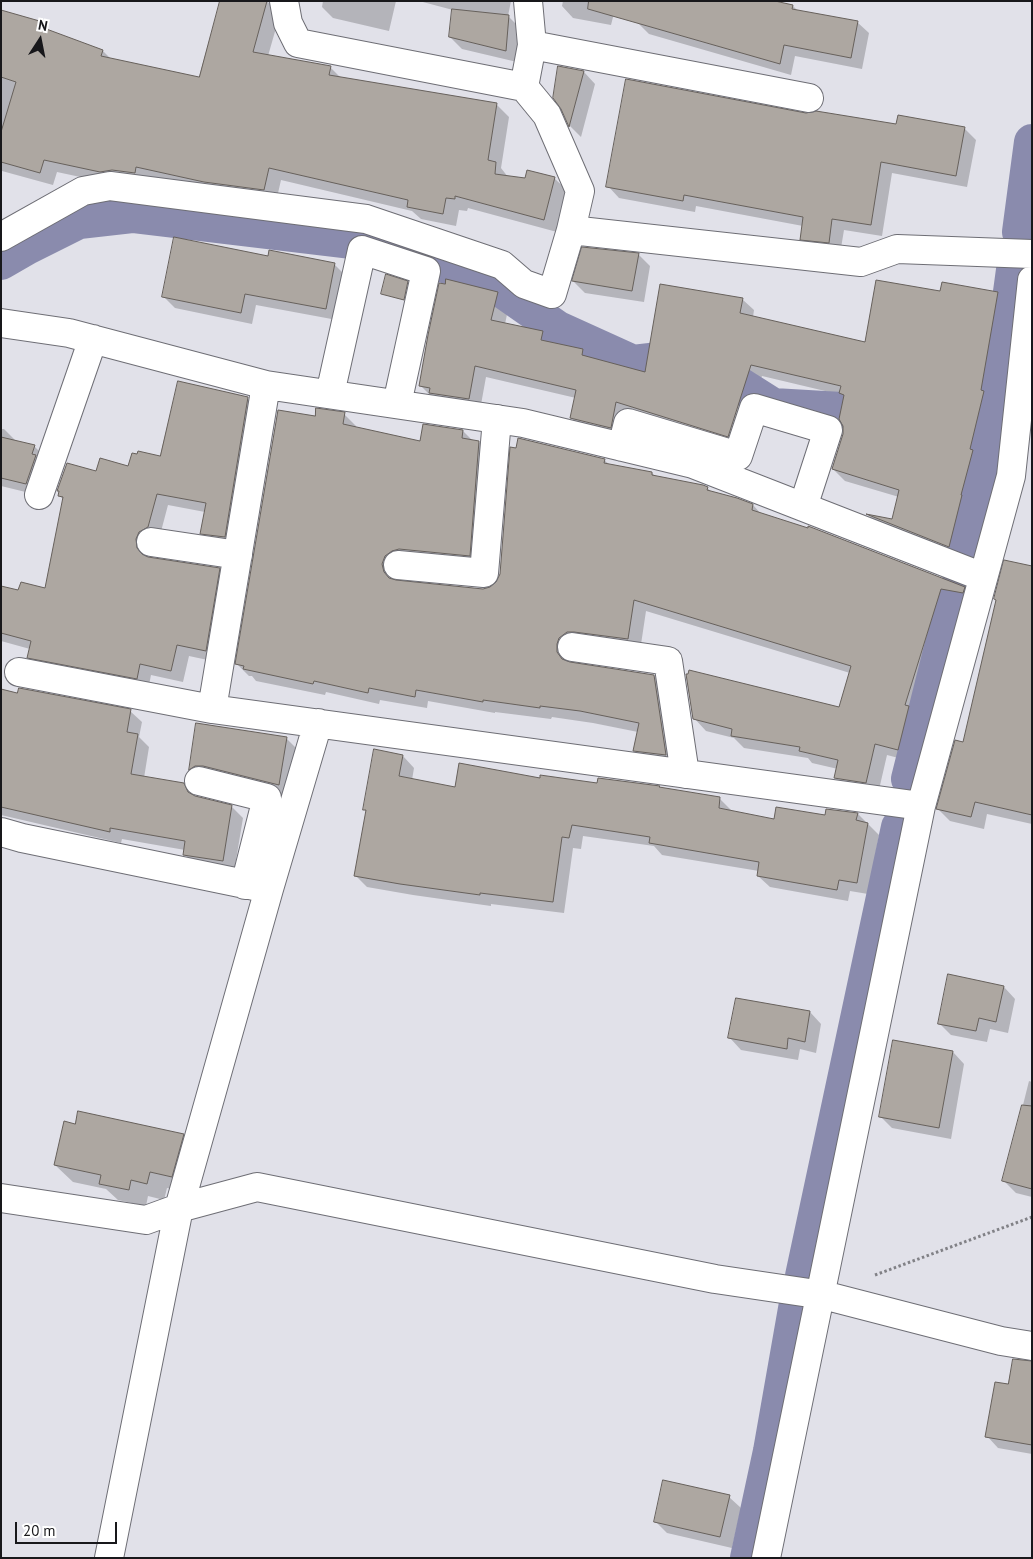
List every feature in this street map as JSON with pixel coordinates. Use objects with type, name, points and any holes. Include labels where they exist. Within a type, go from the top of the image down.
[{"type":"street","points":[[1,237],[84,191],[110,186],[366,219],[502,266],[524,284],[552,294],[580,192],[547,114],[524,88],[298,43],[288,23],[284,1]]},
{"type":"street","points":[[524,88],[532,45],[528,1]]},
{"type":"street","points":[[532,45],[809,98]]},
{"type":"street","points":[[570,230],[861,262],[897,248],[1032,254]]},
{"type":"street","points":[[330,394],[362,250],[426,271],[397,404]]},
{"type":"street","points":[[766,1558],[921,806],[983,577],[1022,478],[1032,280]]},
{"type":"street","points":[[1,322],[69,333],[266,385],[523,423],[693,464],[983,577]]},
{"type":"street","points":[[39,495],[93,339]]},
{"type":"street","points":[[212,709],[266,385]]},
{"type":"street","points":[[622,447],[628,423],[738,456],[754,408],[828,430],[803,507]]},
{"type":"street","points":[[398,565],[484,573],[497,419]]},
{"type":"street","points":[[151,542],[238,554]]},
{"type":"street","points":[[572,647],[668,661],[685,774]]},
{"type":"street","points":[[19,672],[212,709],[921,806]]},
{"type":"street","points":[[109,1558],[179,1208],[257,887],[318,723]]},
{"type":"street","points":[[199,781],[267,798],[257,887]]},
{"type":"street","points":[[1,832],[31,840],[257,887]]},
{"type":"street","points":[[1,1198],[146,1220],[179,1208],[257,1187],[715,1279],[820,1294],[1001,1342],[1032,1346]]},
{"type":"path","points":[[868,1278],[1032,1218]]},
{"type":"building","points":[[220,1],[267,1],[253,52],[331,66],[329,75],[497,103],[488,160],[496,162],[495,174],[525,178],[527,170],[555,177],[544,220],[455,196],[455,199],[446,198],[443,214],[407,207],[408,200],[269,168],[264,190],[204,182],[136,167],[135,173],[112,170],[100,172],[44,160],[40,173],[1,162],[1,132],[16,82],[1,77],[1,10],[43,22],[41,27],[103,50],[101,56],[199,77]]},
{"type":"building","points":[[589,1],[775,1],[793,5],[792,9],[858,21],[851,58],[784,45],[780,64],[588,9]]},
{"type":"building","points":[[452,9],[509,15],[506,51],[449,37]]},
{"type":"building","points":[[558,66],[584,71],[569,127],[561,109],[553,98]]},
{"type":"building","points":[[626,79],[806,113],[816,111],[896,124],[898,115],[965,127],[956,176],[881,162],[871,225],[832,219],[829,243],[800,240],[803,217],[684,195],[683,201],[606,187]]},
{"type":"building","points":[[174,237],[268,256],[269,250],[335,263],[326,309],[245,294],[241,313],[162,297]]},
{"type":"building","points":[[582,247],[639,253],[632,291],[572,281]]},
{"type":"building","points":[[386,274],[408,281],[404,300],[381,294]]},
{"type":"building","points":[[446,279],[498,292],[491,320],[543,331],[541,340],[583,349],[582,355],[645,372],[660,284],[743,298],[740,313],[865,342],[876,280],[940,291],[942,282],[998,292],[981,390],[984,391],[970,449],[973,450],[949,547],[866,514],[892,519],[899,490],[832,469],[843,434],[843,426],[839,419],[844,395],[839,393],[841,386],[751,365],[728,437],[616,402],[611,428],[570,418],[576,390],[475,366],[469,399],[429,393],[430,388],[419,386],[439,283],[445,284]]},
{"type":"building","points":[[178,381],[248,397],[225,537],[200,534],[206,503],[157,494],[148,527],[139,532],[136,539],[137,548],[148,557],[220,568],[206,651],[177,645],[171,671],[140,664],[137,679],[27,658],[31,641],[1,633],[1,586],[18,590],[21,582],[45,588],[63,497],[58,496],[59,491],[57,491],[67,463],[96,471],[100,458],[128,466],[132,453],[137,454],[138,451],[160,456]]},
{"type":"building","points":[[316,408],[345,412],[343,424],[420,441],[423,424],[463,430],[462,438],[479,441],[470,556],[399,549],[392,551],[385,556],[382,564],[384,572],[389,578],[396,580],[483,589],[490,587],[496,582],[500,574],[510,447],[516,448],[518,438],[605,459],[604,463],[652,472],[652,475],[703,485],[708,487],[707,490],[753,504],[752,510],[808,528],[808,526],[965,587],[963,593],[941,589],[905,705],[909,706],[898,750],[875,744],[866,783],[834,778],[838,760],[799,751],[800,747],[731,736],[732,729],[693,719],[686,674],[688,674],[689,670],[839,707],[851,666],[634,600],[628,639],[567,632],[559,638],[557,652],[562,659],[570,662],[654,675],[666,755],[633,751],[639,723],[580,711],[540,706],[540,708],[483,700],[483,702],[416,690],[415,697],[369,688],[368,693],[314,681],[313,684],[243,669],[244,666],[235,664],[278,410],[315,416]]},
{"type":"building","points":[[1,437],[35,445],[32,454],[36,455],[26,484],[1,478]]},
{"type":"building","points":[[1004,560],[1032,566],[1032,815],[975,802],[971,817],[936,809],[955,740],[963,742]]},
{"type":"building","points":[[19,688],[131,709],[127,732],[138,734],[131,774],[184,783],[188,792],[195,796],[232,805],[223,861],[183,855],[185,841],[110,828],[110,832],[1,807],[1,689],[17,693]]},
{"type":"building","points":[[196,723],[287,737],[279,785],[203,766],[195,766],[189,770]]},
{"type":"building","points":[[374,749],[403,755],[399,776],[455,787],[459,763],[540,778],[540,775],[597,783],[598,778],[660,786],[720,797],[719,808],[774,819],[776,807],[825,815],[826,809],[858,813],[856,820],[868,823],[857,883],[839,880],[837,890],[757,876],[759,862],[649,843],[650,837],[572,825],[569,838],[562,837],[553,902],[480,893],[480,895],[354,876],[366,810],[363,810]]},
{"type":"building","points":[[948,974],[1004,986],[996,1022],[979,1018],[976,1031],[938,1024]]},
{"type":"building","points":[[736,998],[810,1011],[805,1042],[788,1038],[787,1049],[728,1038]]},
{"type":"building","points":[[893,1040],[953,1051],[939,1128],[879,1117]]},
{"type":"building","points":[[1022,1105],[1032,1106],[1032,1189],[1002,1181]]},
{"type":"building","points":[[78,1111],[184,1134],[172,1177],[150,1172],[147,1184],[131,1180],[129,1190],[99,1184],[101,1175],[54,1165],[64,1121],[75,1124]]},
{"type":"building","points":[[1013,1359],[1032,1361],[1032,1445],[985,1437],[995,1382],[1008,1384]]},
{"type":"building","points":[[663,1480],[730,1495],[720,1537],[654,1522]]},
{"type":"waterway","points":[[1020,232],[1032,142]]},
{"type":"waterway","points":[[1,262],[79,221],[132,215],[367,243],[482,276],[558,329],[633,363],[694,356],[773,406],[876,412],[946,433],[991,439]]},
{"type":"waterway","points":[[965,551],[991,439],[1014,270]]},
{"type":"waterway","points":[[909,779],[957,588]]},
{"type":"waterway","points":[[803,1276],[899,827]]},
{"type":"waterway","points":[[748,1558],[771,1451],[797,1303]]}]
